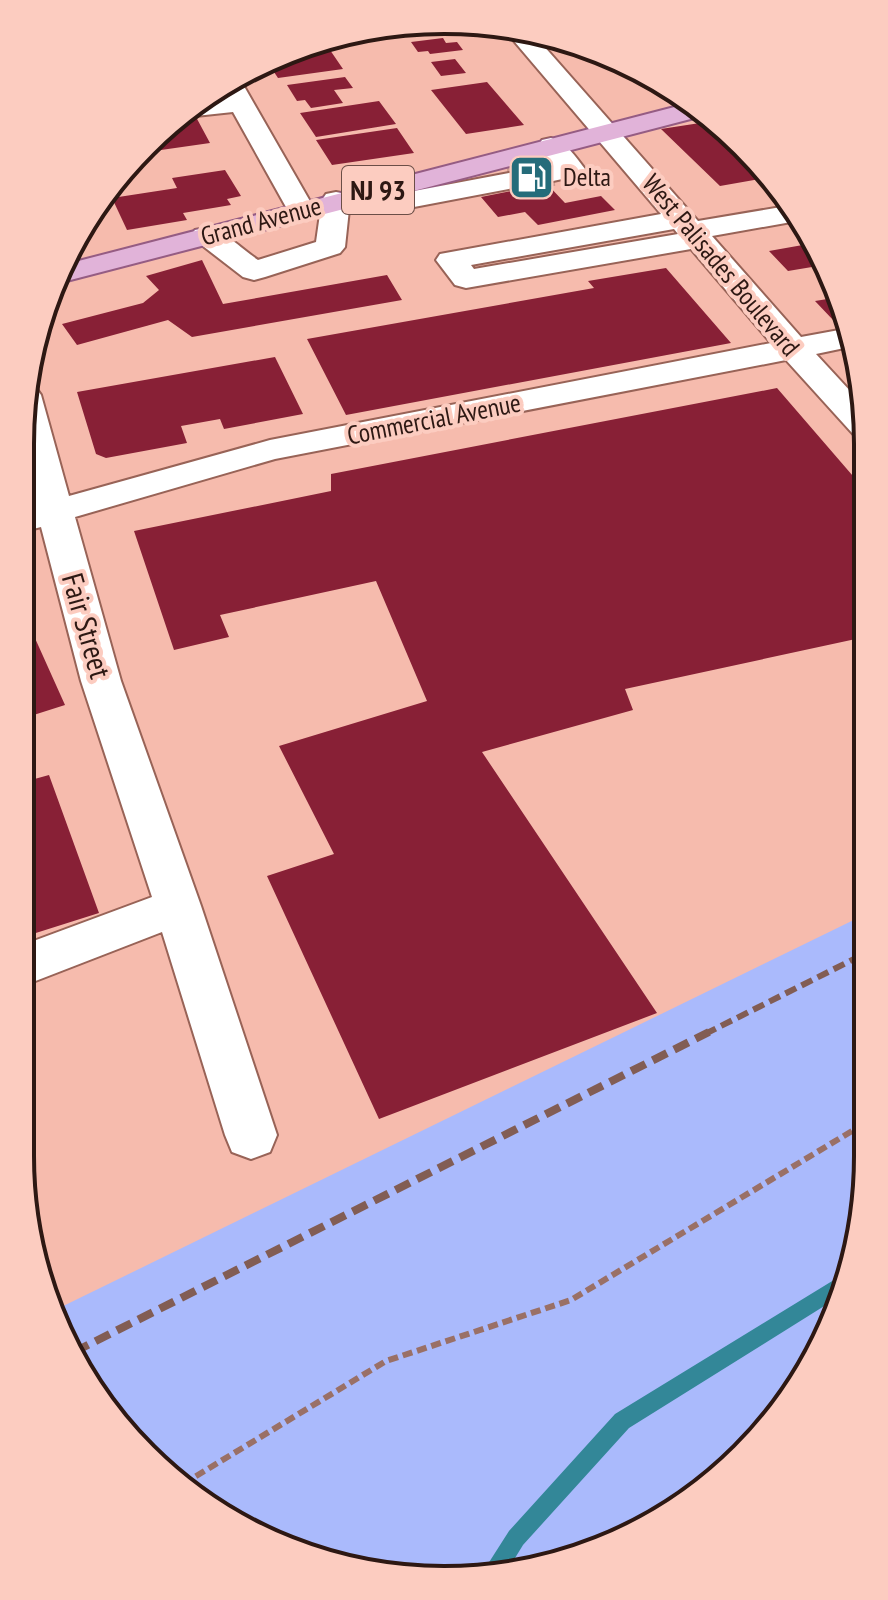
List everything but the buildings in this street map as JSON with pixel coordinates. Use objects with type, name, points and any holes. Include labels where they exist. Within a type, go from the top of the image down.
[{"type":"main road","name":"Grand Avenue","points":[[72,272],[336,200],[406,192],[552,159],[608,131],[685,112]]},
{"type":"street","name":"West Palisades Boulevard","points":[[529,43],[608,131],[791,349],[853,414]]},
{"type":"street","points":[[236,94],[301,210]]},
{"type":"street","points":[[406,192],[509,181]]},
{"type":"street","points":[[406,192],[436,220]]},
{"type":"street","points":[[205,236],[254,271],[330,247],[336,200]]},
{"type":"street","points":[[691,230],[466,279],[451,260],[785,215]]},
{"type":"street","name":"Commercial Avenue","points":[[37,517],[270,450],[840,339]]},
{"type":"street","name":"Fair Street","points":[[34,489],[37,517],[101,681],[178,906],[251,1135]]},
{"type":"street","points":[[34,962],[178,906]]},
{"type":"path","points":[[191,1479],[386,1361],[571,1300],[854,1130]]},
{"type":"shaded area","points":[[854,920],[853,1183],[840,1262],[823,1313],[785,1384],[734,1446],[672,1497],[625,1524],[550,1552],[498,1562],[444,1566],[364,1558],[287,1535],[216,1497],[154,1446],[103,1384],[63,1306]]},
{"type":"waterway","points":[[501,1562],[516,1538],[622,1421],[831,1292]]},
{"type":"tunnel","points":[[509,181],[553,173]]},
{"type":"railway","points":[[705,1034],[854,959]]},
{"type":"railway","points":[[82,1348],[709,1032]]},
{"type":"place","name":"Delta","points":[[532,177]]}]
